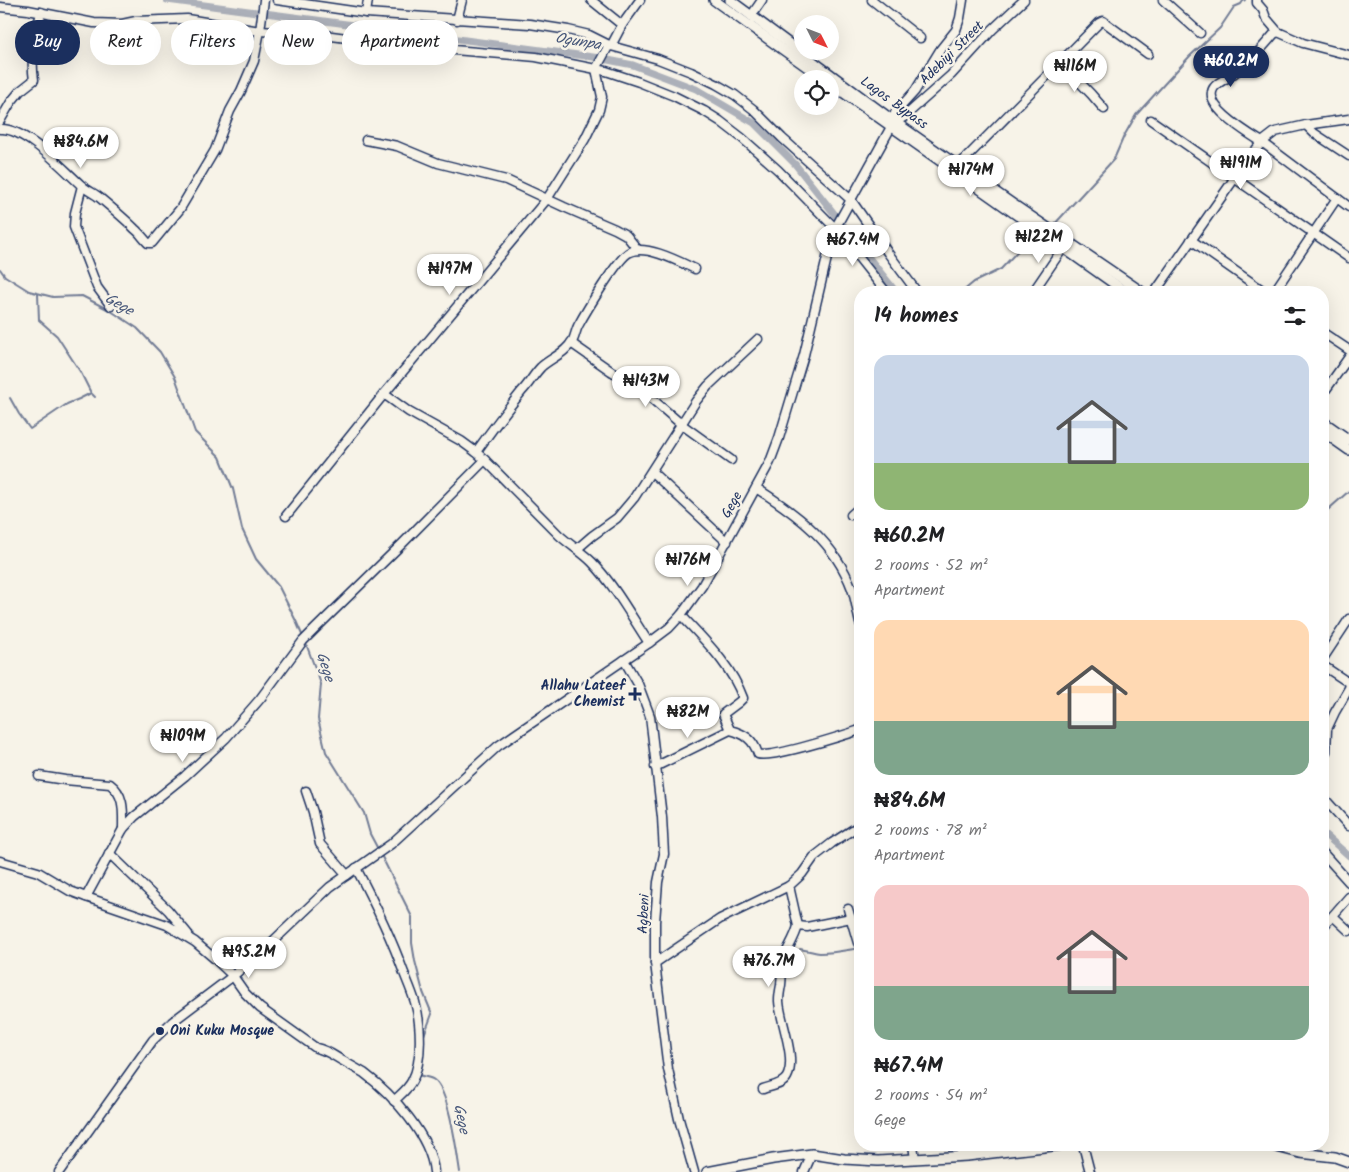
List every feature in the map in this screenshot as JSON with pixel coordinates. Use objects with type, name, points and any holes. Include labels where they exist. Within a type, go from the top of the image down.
[{"type":"main road","points":[[714,0],[811,70]]},
{"type":"main road","name":"Lagos Bypass","points":[[730,0],[1063,248],[1117,286]]},
{"type":"main road","name":"Lagos Bypass","points":[[839,89],[895,123],[1133,286]]},
{"type":"main road","points":[[1329,426],[1349,440]]},
{"type":"main road","points":[[1329,436],[1349,450]]},
{"type":"main road","points":[[707,1172],[773,1159],[812,1154],[864,1160],[967,1156],[1010,1151]]},
{"type":"main road","points":[[1292,1151],[1335,1157],[1349,1162]]},
{"type":"street","points":[[0,129],[16,133],[36,145],[82,186],[134,228],[148,243],[152,243],[180,210],[214,150],[254,61],[264,0]]},
{"type":"street","points":[[277,0],[366,13],[457,20],[462,0]]},
{"type":"street","points":[[366,13],[368,0]]},
{"type":"street","points":[[591,0],[622,25]]},
{"type":"street","points":[[286,516],[384,394],[547,199],[585,139],[599,110],[602,97],[596,68],[622,25],[640,0]]},
{"type":"street","points":[[751,16],[762,0]]},
{"type":"street","points":[[872,0],[920,38]]},
{"type":"street","name":"Gege","points":[[58,1172],[154,1040],[172,1022],[233,976],[330,887],[392,844],[498,746],[649,643],[670,628],[682,615],[702,586],[770,462],[788,411],[804,355],[830,244],[837,227],[849,202],[895,123],[895,113],[915,90],[940,50],[956,30],[963,0]]},
{"type":"street","name":"Adebiyi Street","points":[[895,123],[951,75],[992,30],[1024,0]]},
{"type":"street","points":[[1163,0],[1200,33]]},
{"type":"street","points":[[1257,0],[1266,18],[1278,32],[1303,43],[1349,55]]},
{"type":"street","points":[[0,7],[41,12],[94,22],[122,24],[136,21],[187,19],[260,31],[324,35],[416,47],[536,57],[606,71],[674,96],[704,111],[742,138],[837,227],[881,286]]},
{"type":"street","points":[[0,121],[10,102],[34,80],[33,52],[41,12]]},
{"type":"street","points":[[458,20],[530,24],[589,35],[610,45],[667,62],[716,84],[735,95],[849,202],[913,286]]},
{"type":"street","points":[[958,166],[1103,21],[1148,54]]},
{"type":"street","points":[[1278,32],[1246,64],[1212,89],[1211,94],[1214,103],[1220,111],[1247,133],[1262,142],[1349,207]]},
{"type":"street","points":[[1060,62],[1104,109]]},
{"type":"street","points":[[1159,286],[1262,142],[1275,132],[1306,125],[1349,119]]},
{"type":"street","points":[[1151,120],[1349,258]]},
{"type":"street","points":[[1306,125],[1314,133],[1349,156]]},
{"type":"street","points":[[366,140],[397,146],[438,163],[506,180],[615,229],[626,236],[638,250]]},
{"type":"street","points":[[82,186],[75,213],[74,227],[97,287],[111,306]]},
{"type":"street","points":[[1278,286],[1337,198]]},
{"type":"street","points":[[1192,240],[1257,286]]},
{"type":"street","points":[[1037,286],[1063,248]]},
{"type":"street","points":[[476,452],[540,368],[565,350],[571,343],[577,328],[592,303],[622,258],[630,252],[638,250],[648,251],[695,269]]},
{"type":"street","points":[[1329,337],[1349,350]]},
{"type":"street","points":[[577,550],[592,536],[617,518],[652,472],[696,401],[708,386],[758,339]]},
{"type":"street","points":[[571,343],[644,392],[681,424],[731,460]]},
{"type":"street","points":[[1329,385],[1349,358]]},
{"type":"street","points":[[384,394],[409,412],[476,452],[485,460],[558,535],[594,564],[613,587],[649,643]]},
{"type":"street","points":[[86,897],[123,829],[134,816],[185,776],[226,738],[260,699],[303,641],[485,460]]},
{"type":"street","points":[[652,472],[727,542]]},
{"type":"street","points":[[756,488],[783,505],[815,531],[846,573],[854,595]]},
{"type":"street","points":[[851,515],[854,512]]},
{"type":"street","points":[[682,615],[709,645],[740,690],[743,698],[723,714],[730,730]]},
{"type":"street","points":[[1329,649],[1349,619]]},
{"type":"street","name":"Agbeni","points":[[624,660],[638,684],[650,716],[662,816],[664,854],[658,882],[655,922],[655,963],[668,1069],[679,1119],[694,1172]]},
{"type":"street","points":[[1329,670],[1349,683]]},
{"type":"street","points":[[1329,725],[1349,688]]},
{"type":"street","points":[[655,767],[730,730],[745,734],[757,749],[758,754],[764,756],[854,732]]},
{"type":"street","points":[[39,776],[110,784],[119,793],[122,800],[123,829]]},
{"type":"street","points":[[306,791],[320,844],[347,875]]},
{"type":"street","points":[[1329,804],[1349,826]]},
{"type":"street","points":[[655,963],[720,919],[789,886],[802,874],[814,857],[854,829]]},
{"type":"street","points":[[109,853],[168,910],[195,942]]},
{"type":"street","points":[[1329,860],[1349,882]]},
{"type":"street","points":[[0,861],[38,872],[86,897],[167,925],[195,942],[233,976],[245,993],[260,1008],[316,1048],[325,1049],[362,1072],[378,1085],[422,1135],[429,1150],[434,1172]]},
{"type":"street","points":[[356,868],[397,954],[415,1002],[419,1022],[420,1048],[416,1072],[412,1082],[394,1102]]},
{"type":"street","points":[[763,1088],[782,1083],[789,1071],[789,1050],[779,1000],[781,968],[798,926],[789,886]]},
{"type":"street","points":[[1329,920],[1349,897]]},
{"type":"street","points":[[848,909],[854,929]]},
{"type":"street","points":[[1333,916],[1349,931]]},
{"type":"street","points":[[798,926],[807,927],[851,918]]},
{"type":"street","points":[[914,1151],[915,1159]]},
{"type":"street","points":[[1085,1151],[1090,1172]]},
{"type":"street","points":[[804,1172],[812,1154]]},
{"type":"waterway","name":"Ogunpa","points":[[167,0],[593,57],[633,65],[696,89],[754,123],[795,164],[891,286]]},
{"type":"waterway","points":[[1052,227],[1114,159],[1136,115],[1190,56],[1220,28],[1234,7],[1245,0]]},
{"type":"waterway","points":[[969,286],[1001,269],[1026,242],[1040,240],[1043,236]]},
{"type":"waterway","name":"Gege","points":[[0,269],[5,276],[29,291],[53,297],[82,296],[111,311],[137,328],[160,352],[175,377],[195,432],[220,457],[233,489],[242,529],[256,559],[279,587],[303,637]]},
{"type":"waterway","points":[[38,294],[39,320],[57,336],[95,397]]},
{"type":"waterway","points":[[10,398],[30,429],[67,404],[91,393]]},
{"type":"waterway","points":[[1329,509],[1349,491]]},
{"type":"waterway","name":"Gege","points":[[305,641],[321,684],[318,719],[326,752],[364,813],[370,834],[379,851]]},
{"type":"waterway","name":"Ogunpa","points":[[1329,838],[1349,856]]},
{"type":"waterway","name":"Gege","points":[[381,855],[412,917],[412,943],[415,961],[423,992],[432,1014],[423,1038]]},
{"type":"waterway","points":[[800,949],[820,953],[854,949]]},
{"type":"waterway","name":"Gege","points":[[419,1073],[419,1075],[434,1080],[444,1096],[452,1123],[460,1172]]},
{"type":"place","name":"Allahu Lateef Chemist","points":[[635,694]]},
{"type":"place","name":"Oni Kuku Mosque","points":[[160,1031]]}]
